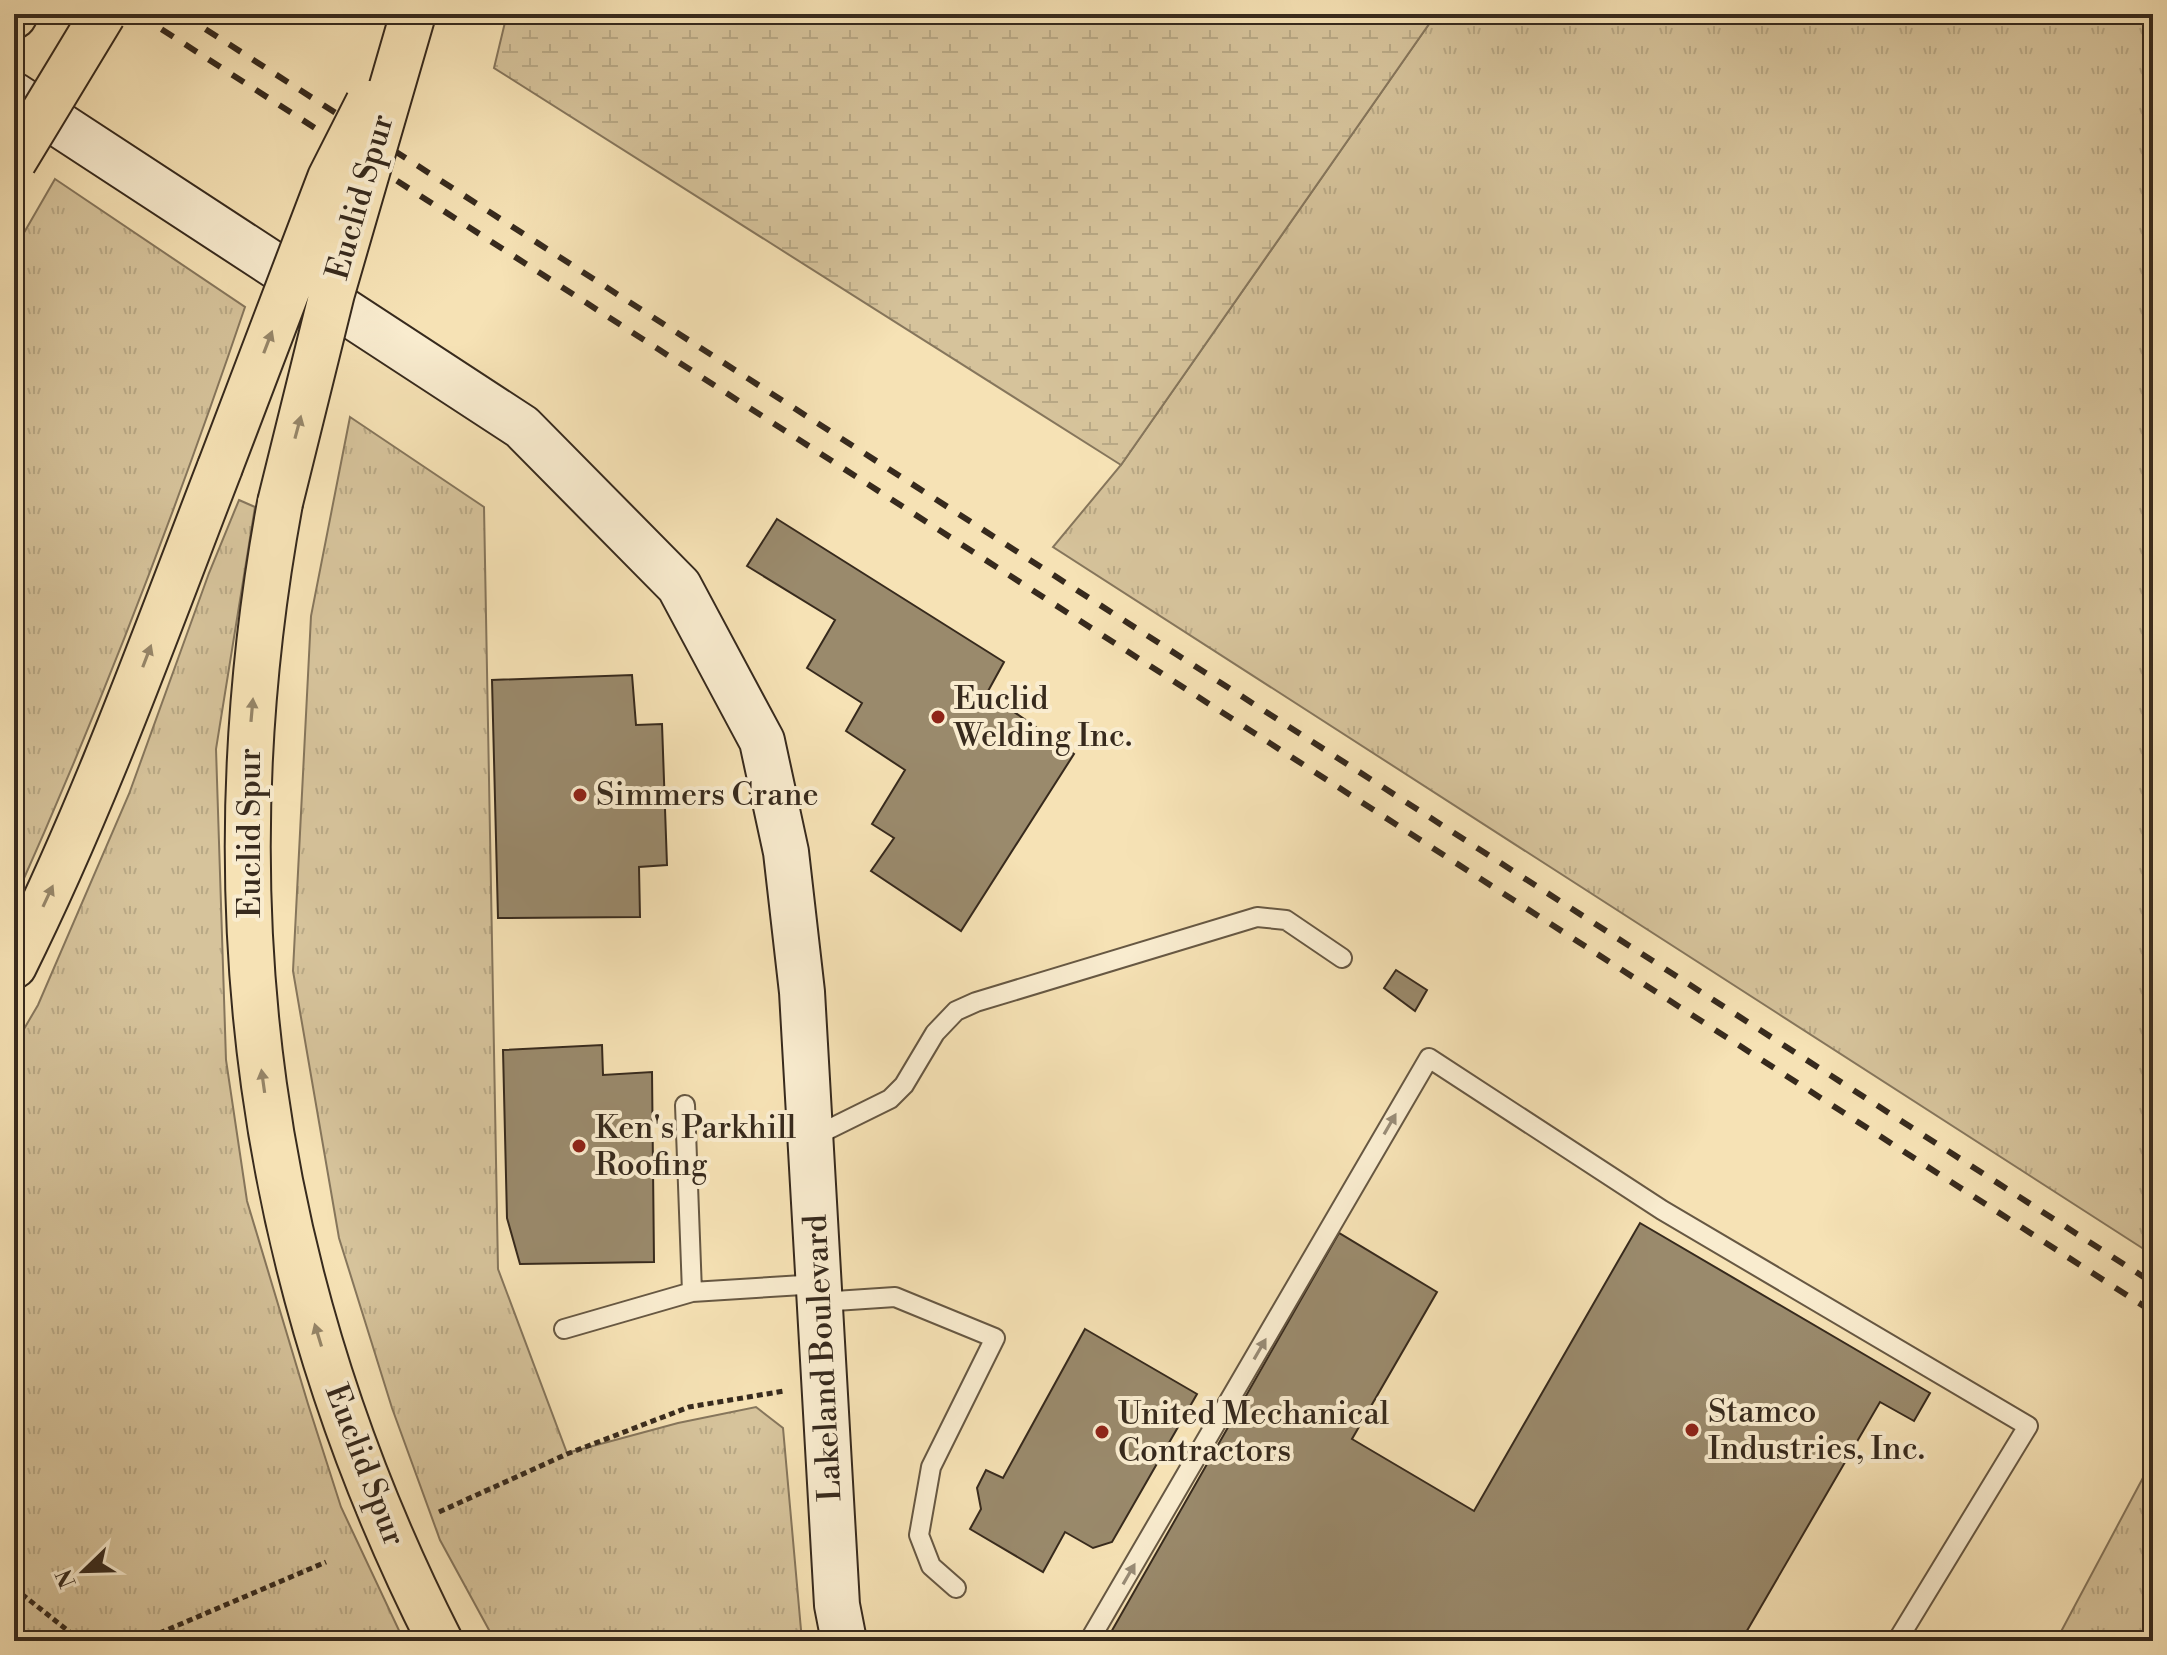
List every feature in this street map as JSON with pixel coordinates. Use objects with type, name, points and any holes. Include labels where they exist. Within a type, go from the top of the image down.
[{"type":"highway","points":[[14,161],[103,14]]},
{"type":"highway","points":[[14,966],[96,784],[330,178],[413,14]]},
{"type":"highway","name":"Euclid Spur","points":[[413,14],[332,293],[280,503],[266,580],[250,730],[246,876],[264,1092],[290,1233],[330,1375],[378,1505],[440,1641]]},
{"type":"street","name":"Lakeland Boulevard","points":[[14,95],[522,427],[679,586],[762,741],[786,852],[802,992],[837,1605],[844,1641]]},
{"type":"lane","points":[[810,1138],[890,1099],[904,1085],[935,1033],[956,1011],[976,1002],[1257,917],[1286,920],[1342,958]]},
{"type":"lane","points":[[1089,1641],[1429,1058],[1662,1210],[2028,1426],[1897,1641]]},
{"type":"lane","points":[[685,1105],[692,1292]]},
{"type":"lane","points":[[564,1329],[692,1292],[819,1293],[895,1297],[995,1338],[931,1467],[919,1535],[931,1566],[956,1588]]},
{"type":"path","points":[[439,1512],[567,1454],[689,1407],[825,1384]]},
{"type":"path","points":[[141,1641],[326,1562]]},
{"type":"path","points":[[14,1588],[81,1641]]},
{"type":"green space","points":[[507,14],[1436,14],[1121,465],[494,68]]},
{"type":"green space","points":[[1436,14],[2153,14],[2153,1255],[1053,547],[1121,465]]},
{"type":"green space","points":[[55,179],[245,307],[137,607],[14,901],[14,250]]},
{"type":"green space","points":[[350,417],[484,507],[498,1269],[567,1453],[678,1423],[756,1407],[783,1428],[802,1641],[495,1641],[440,1540],[392,1408],[339,1238],[293,971],[311,616]]},
{"type":"green space","points":[[239,500],[255,507],[216,749],[226,1060],[247,1201],[308,1404],[341,1507],[404,1641],[14,1641],[14,1046],[38,1005],[129,794],[209,573]]},
{"type":"green space","points":[[2153,1459],[2153,1641],[2056,1641]]},
{"type":"building","name":"Euclid Welding Inc.","points":[[777,519],[1004,662],[987,693],[1074,754],[961,931],[871,871],[894,838],[872,824],[905,770],[846,731],[862,703],[807,668],[835,620],[747,566]]},
{"type":"building","name":"Simmers Crane","points":[[632,675],[636,725],[662,724],[667,865],[639,867],[640,917],[498,918],[492,680]]},
{"type":"building","points":[[1396,970],[1427,990],[1415,1011],[1384,988]]},
{"type":"building","name":"Ken's Parkhill Roofing","points":[[602,1045],[603,1075],[652,1072],[654,1262],[520,1264],[507,1218],[503,1050]]},
{"type":"building","name":"Stamco Industries, Inc.","points":[[1640,1223],[1930,1393],[1914,1421],[1880,1402],[1741,1641],[1106,1641],[1339,1233],[1437,1292],[1352,1439],[1474,1511]]},
{"type":"building","name":"United Mechanical Contractors","points":[[1085,1329],[1197,1394],[1112,1542],[1093,1548],[1065,1532],[1043,1572],[970,1529],[981,1509],[977,1488],[986,1470],[1003,1478]]},
{"type":"railway","points":[[138,14],[2153,1312]]},
{"type":"railway","points":[[182,14],[2153,1283]]},
{"type":"place","name":"Euclid Welding Inc.","points":[[938,717]]},
{"type":"place","name":"Simmers Crane","points":[[580,795]]},
{"type":"place","name":"Ken's Parkhill Roofing","points":[[579,1146]]},
{"type":"place","name":"Stamco Industries, Inc.","points":[[1692,1430]]},
{"type":"place","name":"United Mechanical Contractors","points":[[1102,1432]]}]
